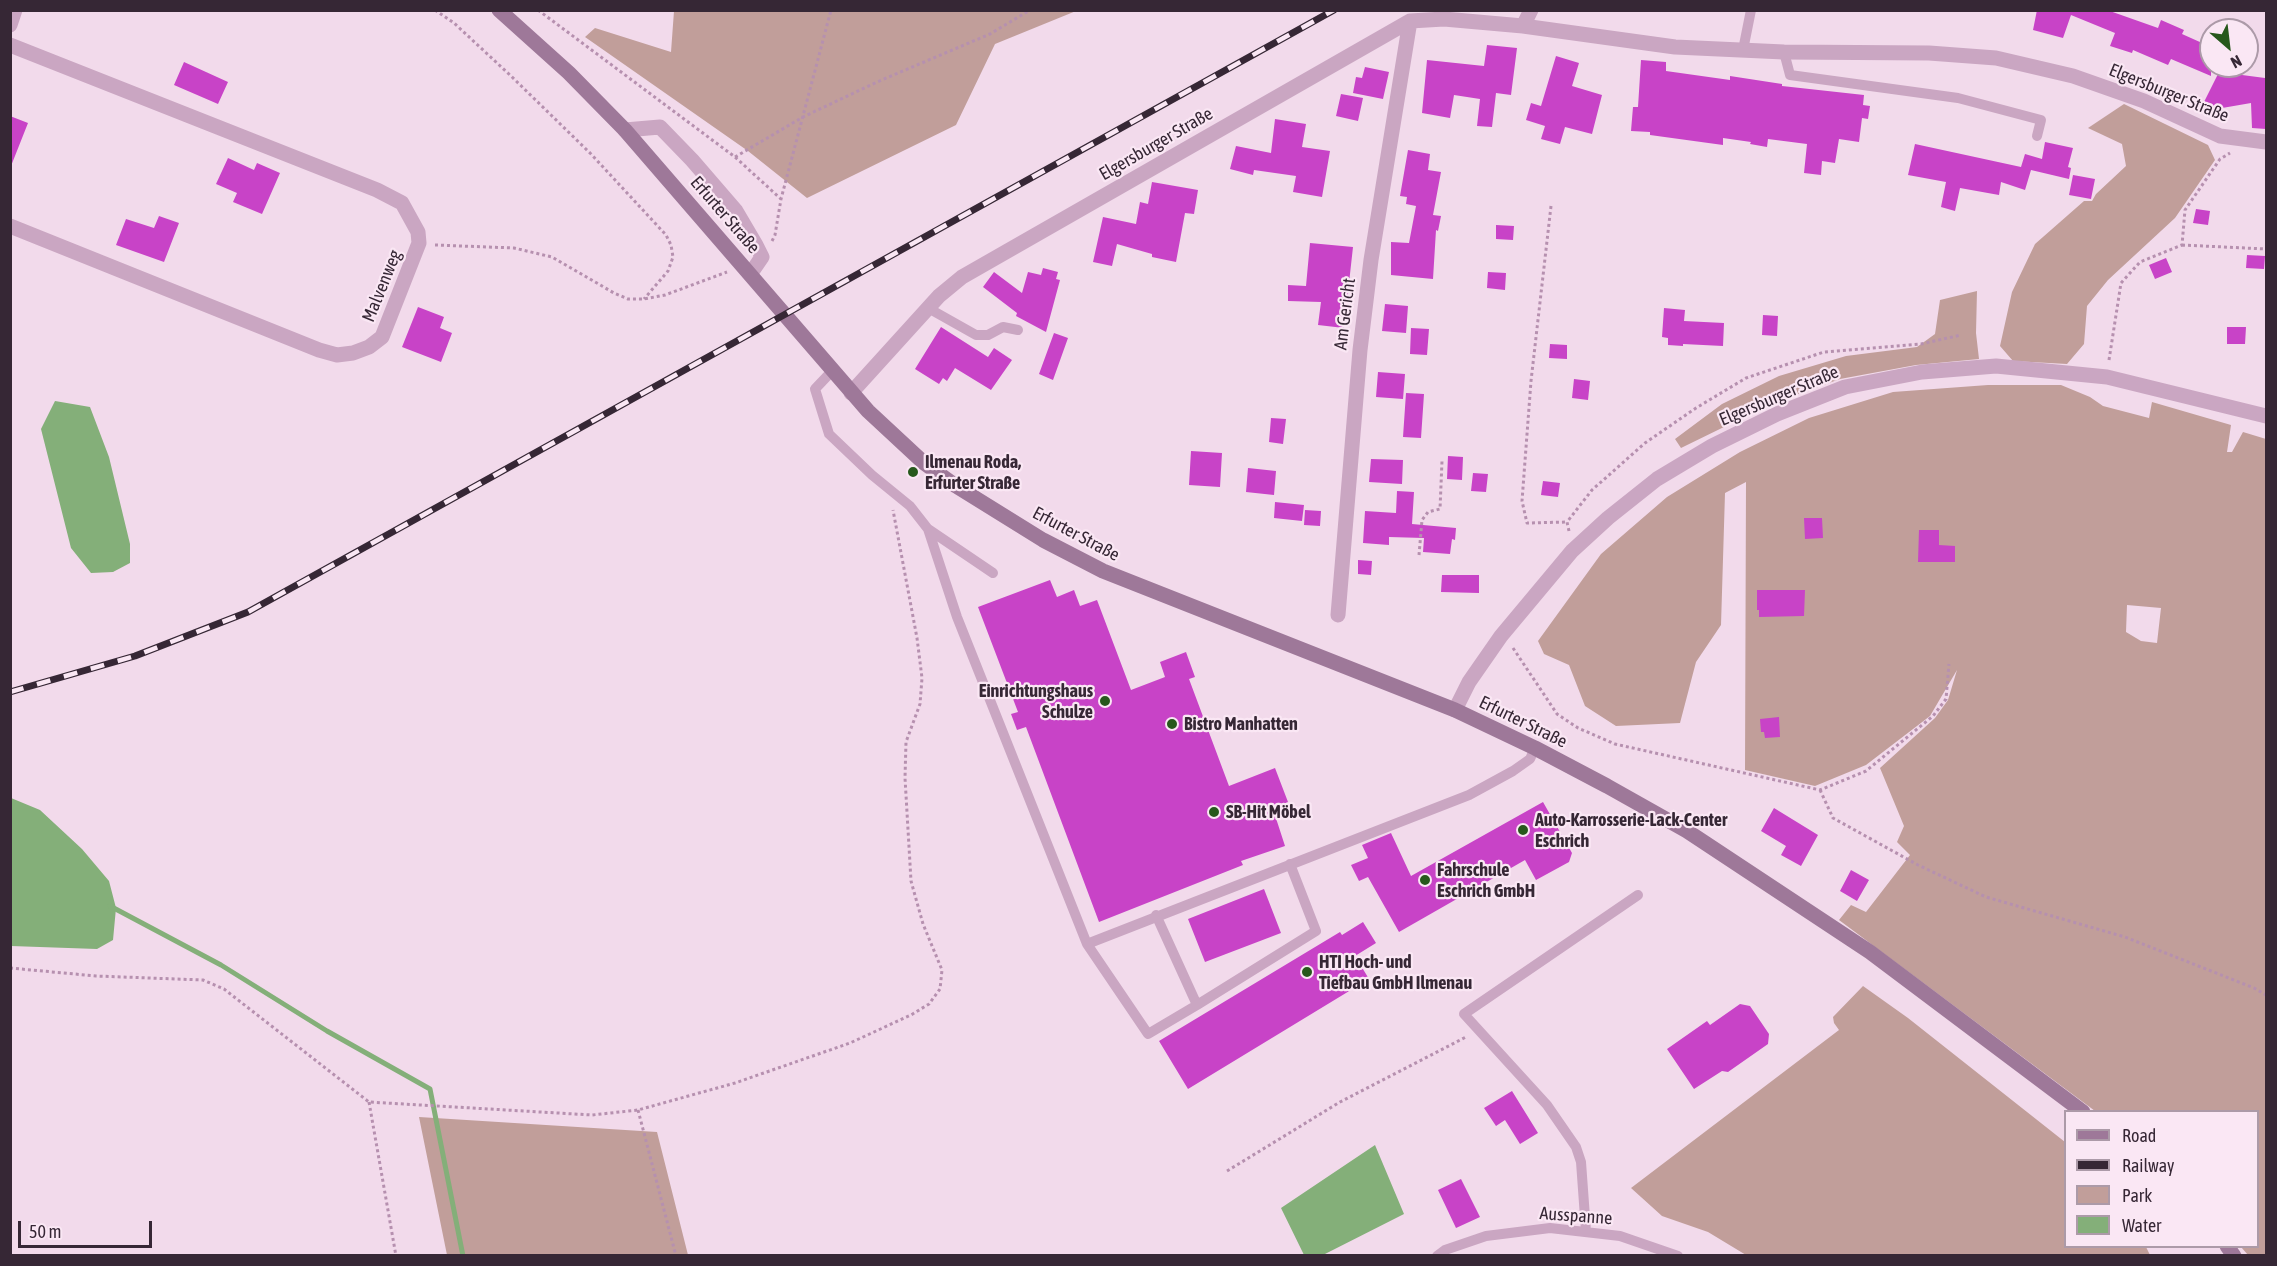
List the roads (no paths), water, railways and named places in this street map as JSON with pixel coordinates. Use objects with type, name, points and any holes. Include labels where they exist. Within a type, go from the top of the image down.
[{"type":"main road","name":"Erfurter Straße","points":[[499,10],[569,73],[625,130],[851,393],[924,463],[1043,540],[1136,586],[1455,710],[1534,748],[1688,831],[1870,952],[2053,1087],[2081,1110]]},
{"type":"street","points":[[10,26],[15,10]]},
{"type":"street","points":[[1523,26],[1531,10]]},
{"type":"street","name":"Elgersburger Straße","points":[[851,393],[928,308],[962,278],[1410,21],[1444,19],[1523,26],[1675,47],[1784,52],[1929,53],[1996,58],[2073,76],[2144,101],[2220,136],[2266,142]]},
{"type":"street","name":"Am Gericht","points":[[1338,615],[1354,410],[1371,260],[1410,21]]},
{"type":"street","name":"Malvenweg","points":[[10,45],[377,190],[402,203],[418,232],[419,243],[382,337],[369,347],[353,353],[337,355],[10,226]]},
{"type":"street","points":[[625,130],[660,127],[692,160],[736,211],[762,256],[751,274]]},
{"type":"street","name":"Elgersburger Straße","points":[[1455,710],[1469,682],[1501,636],[1572,551],[1608,518],[1657,479],[1712,446],[1777,414],[1845,387],[1922,372],[1995,366],[2107,377],[2266,416]]},
{"type":"lane","points":[[1743,50],[1751,10]]},
{"type":"lane","points":[[1784,52],[1790,75],[1958,98],[2042,120],[2037,136]]},
{"type":"lane","points":[[928,308],[976,335],[988,335],[1003,327],[1018,330]]},
{"type":"lane","points":[[833,370],[815,389],[829,434],[890,492],[910,506],[928,529],[993,573]]},
{"type":"lane","points":[[928,529],[957,617],[1087,944],[1148,1034],[1316,931],[1290,864]]},
{"type":"lane","points":[[1087,944],[1156,915],[1469,795],[1530,759],[1534,748]]},
{"type":"lane","points":[[1586,1231],[1581,1162],[1576,1147],[1547,1105],[1464,1014],[1638,895]]},
{"type":"lane","points":[[1156,915],[1197,1005]]},
{"type":"lane","name":"Ausspanne","points":[[1437,1256],[1445,1250],[1495,1234],[1550,1228],[1620,1236],[1678,1256]]},
{"type":"water","points":[[55,401],[90,407],[109,457],[130,544],[130,563],[113,572],[91,573],[71,548],[41,429]]},
{"type":"water","points":[[11,798],[40,810],[82,849],[109,881],[116,908],[113,940],[97,949],[11,946]]},
{"type":"water","points":[[1375,1145],[1404,1214],[1323,1255],[1304,1255],[1281,1208]]},
{"type":"waterway","points":[[110,906],[221,965],[327,1031],[430,1089],[463,1256]]},
{"type":"railway","points":[[10,692],[135,656],[248,612],[1334,10]]},
{"type":"place","name":"Ilmenau Roda, Erfurter Straße","points":[[913,472]]},
{"type":"place","name":"Einrichtungshaus Schulze","points":[[1105,701]]},
{"type":"place","name":"Bistro Manhatten","points":[[1172,724]]},
{"type":"place","name":"SB-Hit Möbel","points":[[1214,812]]},
{"type":"place","name":"Auto-Karrosserie-Lack-Center Eschrich","points":[[1523,830]]},
{"type":"place","name":"Fahrschule Eschrich GmbH","points":[[1425,880]]},
{"type":"place","name":"HTI Hoch- und Tiefbau GmbH Ilmenau","points":[[1307,972]]}]
